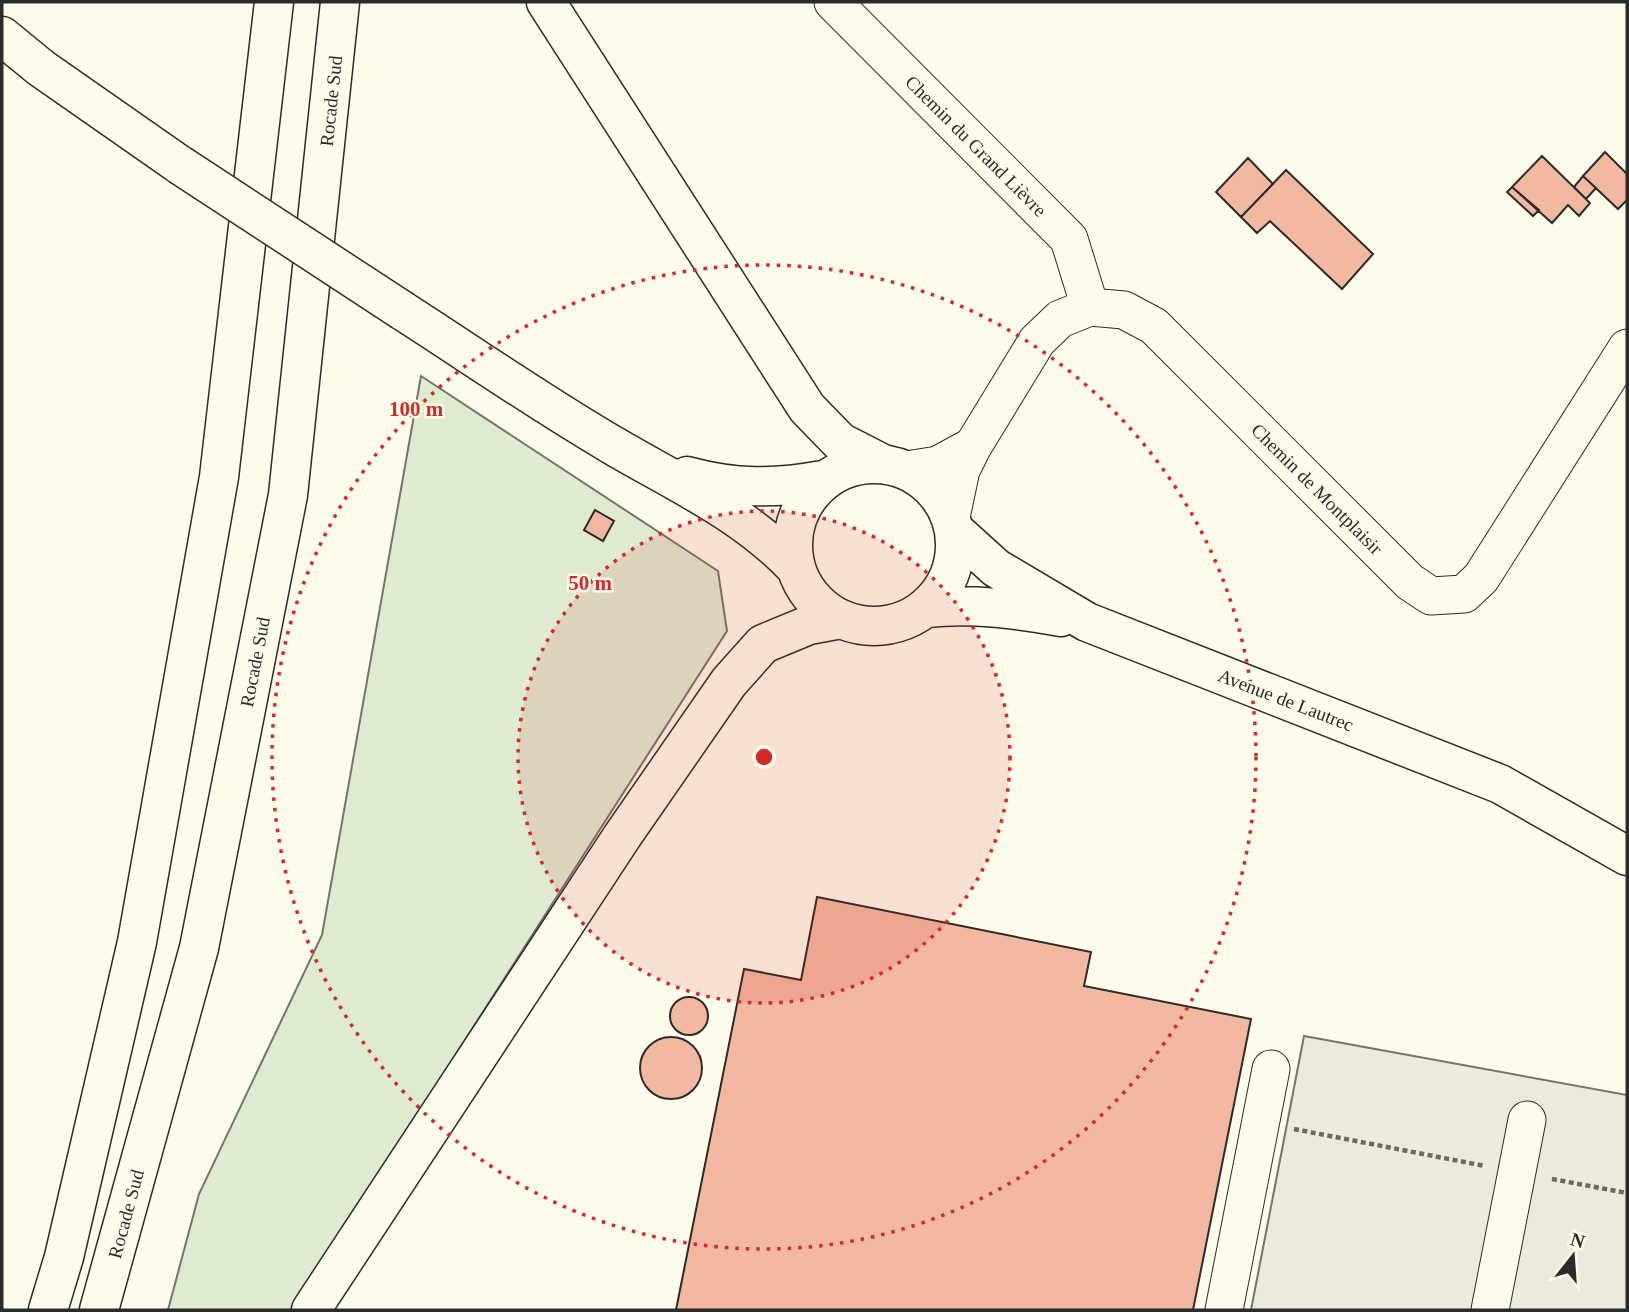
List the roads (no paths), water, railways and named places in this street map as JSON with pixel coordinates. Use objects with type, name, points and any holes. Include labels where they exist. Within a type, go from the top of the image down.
[{"type":"main road","points":[[48,1310],[64,1257],[137,942],[219,477],[274,2]]},
{"type":"main road","name":"Rocade Sud","points":[[100,1310],[199,948],[288,495],[340,2]]},
{"type":"main road","points":[[2,36],[41,68],[180,165],[581,426],[732,514],[772,542],[795,567],[812,598],[841,619],[862,625],[885,626],[906,620],[926,608],[941,592],[951,573],[956,552],[953,523],[940,498],[926,482],[840,442],[807,408],[546,2]]},
{"type":"main road","points":[[648,465],[739,486],[778,488],[823,480],[860,464],[894,467]]},
{"type":"main road","points":[[795,567],[792,543],[796,519],[807,498],[823,480]]},
{"type":"main road","name":"Avenue de Lautrec","points":[[953,523],[996,568],[1087,622],[1500,783],[1627,856]]},
{"type":"main road","points":[[926,608],[962,604],[995,606],[1087,622]]},
{"type":"main road","points":[[311,1310],[623,835],[729,682],[763,643],[809,625],[841,619]]},
{"type":"street","name":"Chemin du Grand Lièvre","points":[[833,2],[1069,239],[1090,307]]},
{"type":"street","name":"Chemin de Montplaisir","points":[[953,523],[961,471],[973,446],[1037,341],[1060,319],[1090,307],[1124,310],[1154,326],[1410,582],[1432,596],[1464,594],[1481,578],[1627,348]]},
{"type":"street","points":[[894,467],[938,465],[973,446]]},
{"type":"street","points":[[1224,1310],[1271,1069]]},
{"type":"street","points":[[1490,1310],[1527,1120]]}]
